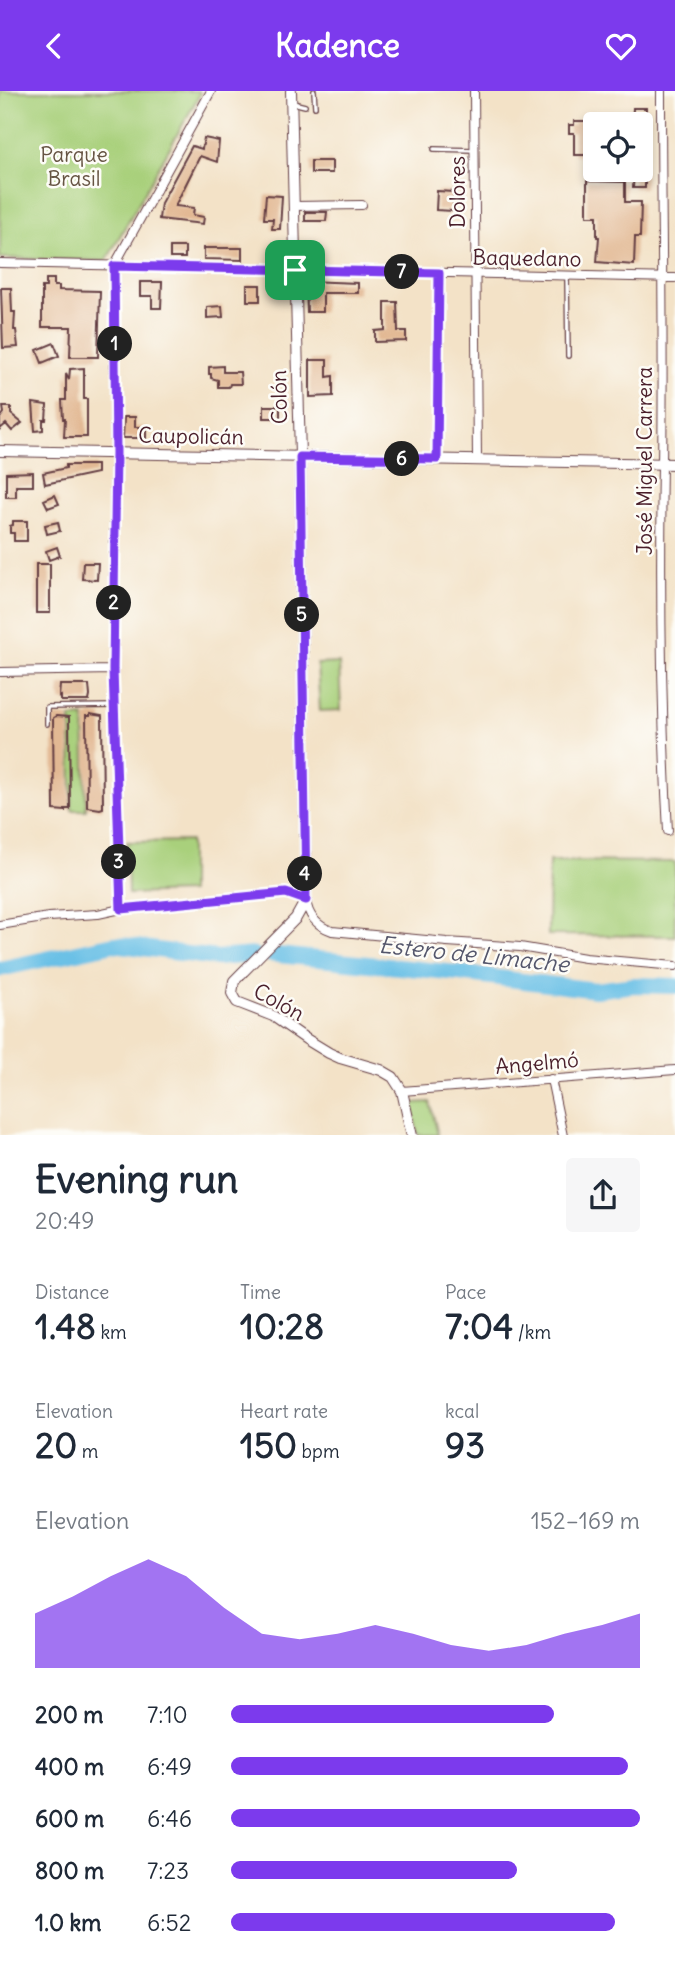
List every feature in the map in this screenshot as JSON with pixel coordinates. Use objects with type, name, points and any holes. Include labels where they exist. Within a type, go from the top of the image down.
[{"type":"street","points":[[121,909],[113,670],[116,453],[114,266],[211,91]]},
{"type":"street","name":"Dolores","points":[[474,91],[477,460]]},
{"type":"street","name":"José Miguel Carrera","points":[[661,91],[660,528],[668,831]]},
{"type":"street","name":"Colón","points":[[291,97],[300,457],[306,900],[296,918],[234,981],[232,989],[233,996],[240,1003],[282,1021],[329,1053],[381,1070],[393,1077],[402,1091]]},
{"type":"street","points":[[294,206],[362,205]]},
{"type":"street","name":"Baquedano","points":[[0,263],[675,278]]},
{"type":"street","points":[[437,459],[439,273]]},
{"type":"street","name":"Caupolicán","points":[[0,451],[675,464]]},
{"type":"street","points":[[0,672],[113,670]]},
{"type":"street","points":[[0,925],[49,917],[286,893],[306,900],[312,918],[332,931],[520,947],[585,958],[675,965]]},
{"type":"street","name":"Angelmó","points":[[402,1091],[675,1070]]},
{"type":"street","points":[[551,1079],[564,1135]]},
{"type":"street","points":[[402,1091],[412,1135]]},
{"type":"lane","points":[[314,91],[315,107]]},
{"type":"lane","points":[[291,97],[305,106]]},
{"type":"lane","points":[[434,149],[475,150]]},
{"type":"lane","points":[[567,277],[568,356]]},
{"type":"lane","points":[[47,725],[47,707],[115,706]]},
{"type":"green space","name":"Parque Brasil","points":[[0,91],[199,91],[200,94],[106,261],[0,258]]},
{"type":"green space","points":[[339,663],[341,710],[320,711],[317,664]]},
{"type":"green space","points":[[84,717],[86,810],[72,810],[71,718]]},
{"type":"green space","points":[[190,841],[190,892],[128,894],[127,842]]},
{"type":"green space","points":[[549,861],[675,862],[675,936],[548,935]]},
{"type":"green space","points":[[430,1102],[438,1135],[418,1135],[411,1103]]},
{"type":"building","points":[[633,108],[646,108],[646,112],[633,112]]},
{"type":"building","points":[[574,121],[583,121],[583,155],[574,155],[574,133],[569,133],[569,125],[574,125]]},
{"type":"building","points":[[204,138],[219,141],[217,162],[200,156],[175,206],[194,208],[193,215],[204,217],[203,224],[159,219],[161,203],[192,146],[202,149]]},
{"type":"building","points":[[311,161],[332,161],[332,173],[311,173]]},
{"type":"building","points":[[587,182],[625,182],[625,202],[641,202],[640,237],[635,237],[634,265],[597,262],[597,216],[587,216]]},
{"type":"building","points":[[633,182],[645,182],[645,188],[633,188]]},
{"type":"building","points":[[437,191],[454,192],[453,211],[436,210]]},
{"type":"building","points":[[266,195],[282,196],[280,229],[272,229],[273,219],[264,219]]},
{"type":"building","points":[[305,212],[327,212],[326,221],[305,221]]},
{"type":"building","points":[[170,247],[185,247],[185,258],[170,258]]},
{"type":"building","points":[[204,248],[242,248],[242,260],[204,259]]},
{"type":"building","points":[[46,279],[54,279],[54,286],[59,286],[59,290],[100,291],[98,357],[70,357],[71,327],[42,327],[42,287],[46,287]]},
{"type":"building","points":[[306,281],[358,283],[358,293],[323,293],[323,312],[307,312]]},
{"type":"building","points":[[140,282],[162,282],[161,308],[152,308],[152,296],[140,296]]},
{"type":"building","points":[[247,285],[260,285],[260,301],[247,301]]},
{"type":"building","points":[[1,288],[11,288],[18,347],[3,348]]},
{"type":"building","points":[[385,302],[397,302],[398,331],[406,331],[406,341],[375,342],[375,331],[385,330]]},
{"type":"building","points":[[222,306],[223,317],[207,318],[207,307]]},
{"type":"building","points":[[54,343],[59,356],[42,363],[37,350]]},
{"type":"building","points":[[310,360],[327,360],[327,377],[333,376],[333,396],[310,397]]},
{"type":"building","points":[[223,366],[223,372],[240,372],[241,384],[218,387],[218,380],[211,378],[209,374],[209,367]]},
{"type":"building","points":[[84,368],[87,437],[64,437],[62,400],[66,400],[66,373],[69,380],[70,369]]},
{"type":"building","points":[[33,403],[47,405],[43,430],[35,431]]},
{"type":"building","points":[[264,406],[280,406],[280,418],[264,418]]},
{"type":"building","points":[[3,407],[11,407],[11,414],[22,423],[12,431],[6,424],[0,429]]},
{"type":"building","points":[[124,417],[135,417],[135,427],[146,427],[146,438],[123,438]]},
{"type":"building","points":[[66,465],[97,465],[97,473],[45,484],[43,473],[66,468]]},
{"type":"building","points":[[33,472],[33,486],[16,486],[16,497],[6,497],[6,473]]},
{"type":"building","points":[[55,495],[59,504],[48,508],[44,500]]},
{"type":"building","points":[[13,521],[27,521],[27,541],[14,541],[14,533],[10,533]]},
{"type":"building","points":[[58,522],[60,531],[47,534],[45,525]]},
{"type":"building","points":[[57,547],[60,556],[49,560],[46,551]]},
{"type":"building","points":[[83,563],[98,563],[97,580],[82,579]]},
{"type":"building","points":[[36,564],[50,564],[50,613],[36,613]]},
{"type":"building","points":[[60,685],[89,685],[89,701],[61,701]]},
{"type":"building","points":[[86,716],[102,716],[103,808],[100,809],[87,807]]},
{"type":"building","points":[[69,717],[70,809],[65,811],[54,810],[53,718]]},
{"type":"waterway","name":"Estero de Limache","points":[[0,969],[114,944],[216,958],[254,955]]},
{"type":"waterway","name":"Estero de Limache","points":[[268,954],[596,990],[634,985],[675,986]]},
{"type":"route","points":[[114,266],[295,270],[439,273],[437,459],[300,457],[306,900],[286,893],[121,909],[113,670],[116,453],[114,266]]}]
